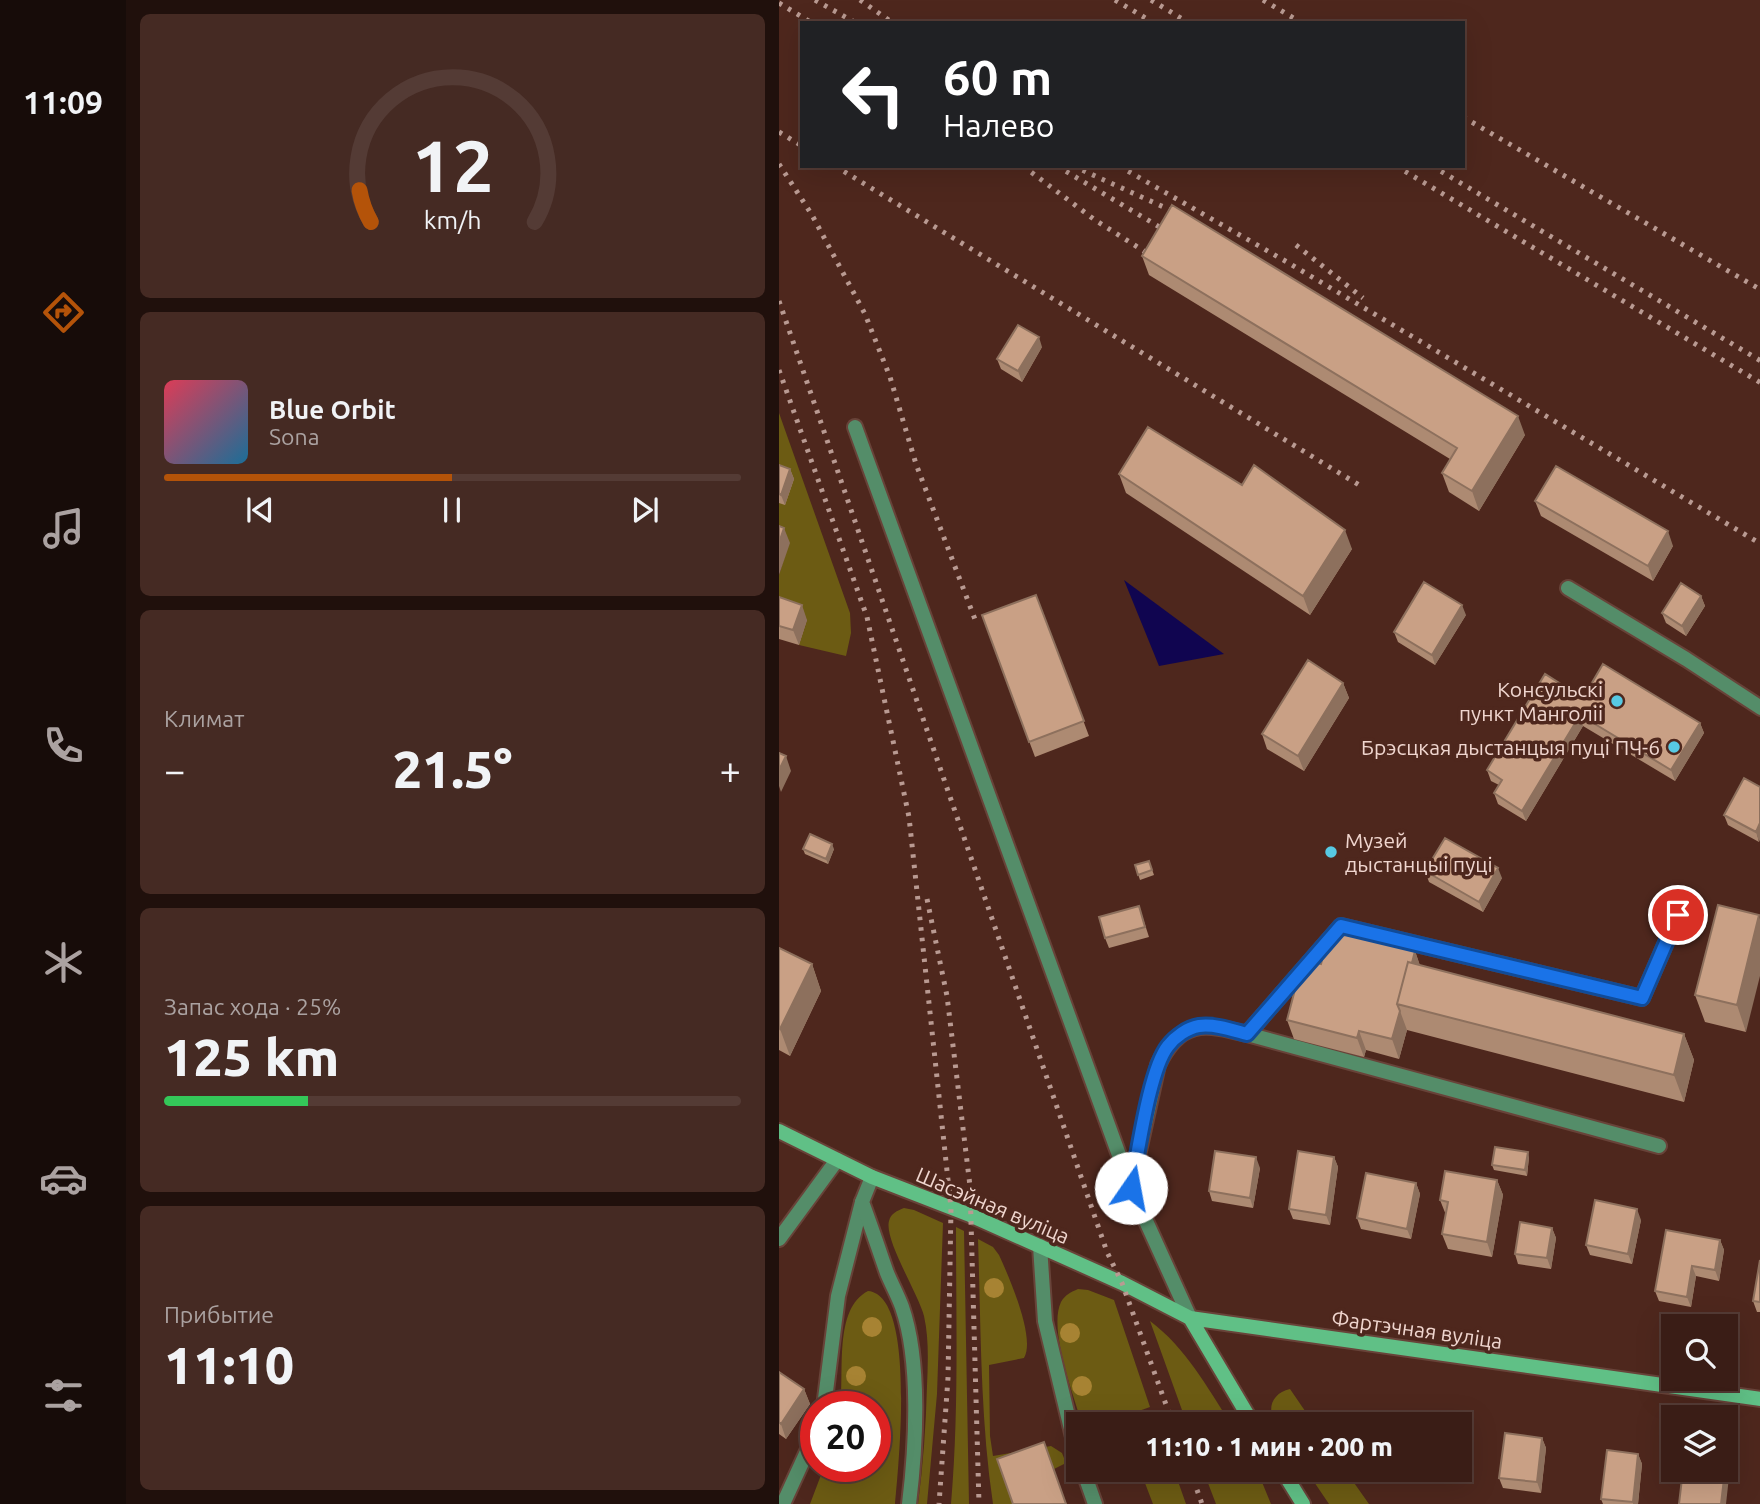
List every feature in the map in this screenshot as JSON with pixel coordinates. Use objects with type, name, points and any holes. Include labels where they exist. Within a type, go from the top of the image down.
[{"type":"main road","name":"Шасэйная вуліца","points":[[779,1131],[872,1177],[970,1215],[1122,1283],[1190,1318]]},
{"type":"main road","name":"Фартэчная вуліца","points":[[1190,1318],[1760,1399]]},
{"type":"main road","points":[[1190,1318],[1246,1412]]},
{"type":"main road","points":[[1289,1482],[1303,1504]]},
{"type":"street","points":[[855,427],[1131,1188],[1190,1318]]},
{"type":"street","points":[[1568,588],[1686,659],[1760,708]]},
{"type":"street","points":[[1247,1034],[1341,926],[1642,998],[1678,915]]},
{"type":"street","points":[[1131,1188],[1152,1084],[1166,1048],[1181,1033],[1197,1026],[1216,1026],[1247,1034],[1659,1146]]},
{"type":"street","points":[[779,1239],[837,1160]]},
{"type":"street","points":[[826,1391],[838,1296],[862,1202],[872,1177]]},
{"type":"street","points":[[862,1202],[888,1276],[903,1308],[909,1335],[915,1404],[909,1504]]},
{"type":"street","points":[[1040,1246],[1045,1321],[1067,1412]]},
{"type":"street","points":[[783,1504],[800,1467]]},
{"type":"street","points":[[1087,1482],[1095,1504]]},
{"type":"shaded area","points":[[779,413],[850,613],[851,633],[846,656],[799,645],[807,620],[779,611],[779,575],[789,543],[779,539]]},
{"type":"shaded area","points":[[1124,580],[1224,654],[1159,666]]},
{"type":"shaded area","points":[[904,1208],[943,1223],[937,1394],[927,1504],[918,1504],[927,1401],[926,1324],[889,1230],[891,1216]]},
{"type":"shaded area","points":[[956,1227],[964,1231],[969,1504],[951,1504],[956,1400]]},
{"type":"shaded area","points":[[978,1239],[993,1247],[999,1255],[1020,1307],[1027,1337],[1024,1358],[989,1365],[990,1436],[993,1456],[1051,1446],[1062,1453],[1066,1463],[1054,1469],[1013,1504],[993,1504],[983,1405]]},
{"type":"shaded area","points":[[1078,1289],[1088,1290],[1114,1300],[1150,1407],[1136,1412],[1078,1412],[1064,1363],[1058,1329],[1061,1302],[1068,1294]]},
{"type":"shaded area","points":[[868,1291],[883,1300],[893,1321],[899,1351],[901,1422],[895,1504],[810,1504],[818,1482],[891,1482],[891,1391],[841,1391],[845,1327],[857,1300]]},
{"type":"shaded area","points":[[1150,1321],[1185,1356],[1223,1412],[1183,1412]]},
{"type":"shaded area","points":[[1290,1389],[1306,1412],[1271,1412],[1275,1398]]},
{"type":"shaded area","points":[[1145,1482],[1178,1482],[1186,1504],[1153,1504]]},
{"type":"shaded area","points":[[1208,1482],[1262,1482],[1271,1504],[1216,1504]]},
{"type":"shaded area","points":[[1314,1482],[1353,1482],[1369,1504],[1329,1504]]},
{"type":"building","points":[[1172,205],[1518,416],[1472,491],[1442,473],[1457,448],[1142,256]]},
{"type":"building","points":[[1018,325],[1039,337],[1018,371],[997,359]]},
{"type":"building","points":[[1148,427],[1242,485],[1254,465],[1345,530],[1303,596],[1119,474]]},
{"type":"building","points":[[779,465],[790,469],[781,495],[779,494]]},
{"type":"building","points":[[1556,466],[1668,531],[1648,566],[1535,501]]},
{"type":"building","points":[[779,526],[784,528],[779,543]]},
{"type":"building","points":[[1424,582],[1462,605],[1432,655],[1394,632]]},
{"type":"building","points":[[1681,583],[1701,596],[1682,626],[1662,613]]},
{"type":"building","points":[[1036,595],[1084,721],[1029,742],[982,615]]},
{"type":"building","points":[[779,597],[802,605],[793,630],[779,626]]},
{"type":"building","points":[[1308,660],[1343,683],[1298,756],[1262,734]]},
{"type":"building","points":[[1603,664],[1700,723],[1671,770],[1580,715],[1522,811],[1494,793],[1502,780],[1487,770],[1545,674],[1583,698]]},
{"type":"building","points":[[779,753],[786,756],[779,770]]},
{"type":"building","points":[[1744,778],[1760,787],[1760,823],[1756,832],[1724,815]]},
{"type":"building","points":[[810,834],[832,844],[826,859],[803,849]]},
{"type":"building","points":[[1445,838],[1498,868],[1479,902],[1425,871]]},
{"type":"building","points":[[1149,861],[1152,870],[1138,875],[1135,865]]},
{"type":"building","points":[[1718,905],[1759,915],[1737,1005],[1695,995]]},
{"type":"building","points":[[1139,906],[1145,927],[1105,938],[1099,917]]},
{"type":"building","points":[[1330,929],[1415,951],[1412,963],[1408,962],[1397,1004],[1400,1011],[1392,1039],[1359,1031],[1357,1038],[1287,1020],[1303,959],[1321,964]]},
{"type":"building","points":[[779,948],[812,964],[780,1029],[779,1028]]},
{"type":"building","points":[[1408,962],[1684,1034],[1674,1075],[1397,1004]]},
{"type":"building","points":[[1495,1147],[1528,1152],[1525,1170],[1492,1165]]},
{"type":"building","points":[[1215,1151],[1256,1157],[1250,1198],[1209,1191]]},
{"type":"building","points":[[1298,1151],[1334,1157],[1326,1215],[1289,1209]]},
{"type":"building","points":[[1445,1171],[1497,1180],[1487,1242],[1442,1234],[1448,1202],[1440,1200]]},
{"type":"building","points":[[1366,1173],[1416,1183],[1407,1229],[1357,1218]]},
{"type":"building","points":[[1595,1200],[1637,1209],[1628,1254],[1586,1245]]},
{"type":"building","points":[[1520,1222],[1552,1228],[1547,1258],[1515,1254]]},
{"type":"building","points":[[1666,1230],[1720,1240],[1715,1270],[1692,1266],[1687,1297],[1655,1291]]},
{"type":"building","points":[[1760,1260],[1760,1302],[1753,1301]]},
{"type":"building","points":[[779,1372],[804,1389],[800,1391],[781,1424]]},
{"type":"building","points":[[1505,1433],[1542,1438],[1537,1482],[1499,1478]]},
{"type":"building","points":[[1044,1442],[1066,1504],[1013,1504],[997,1459]]},
{"type":"building","points":[[1607,1450],[1638,1454],[1633,1502],[1601,1499]]},
{"type":"building","points":[[1682,1482],[1724,1482],[1721,1504],[1679,1504]]},
{"type":"railway","points":[[815,0],[852,21]]},
{"type":"railway","points":[[860,0],[890,21]]},
{"type":"railway","points":[[1115,0],[1151,21]]},
{"type":"railway","points":[[1151,0],[1186,21]]},
{"type":"railway","points":[[1263,0],[1299,21]]},
{"type":"railway","points":[[779,3],[809,21]]},
{"type":"railway","points":[[1465,118],[1761,290]]},
{"type":"railway","points":[[779,132],[800,145]]},
{"type":"railway","points":[[779,164],[812,215],[865,314],[890,377],[916,464],[976,622]]},
{"type":"railway","points":[[838,168],[1364,488]]},
{"type":"railway","points":[[1026,168],[1095,220],[1158,260]]},
{"type":"railway","points":[[1060,168],[1173,235]]},
{"type":"railway","points":[[1077,168],[1188,218]]},
{"type":"railway","points":[[1122,168],[1287,262],[1761,544]]},
{"type":"railway","points":[[1399,168],[1761,383]]},
{"type":"railway","points":[[1435,168],[1761,361]]},
{"type":"railway","points":[[1296,245],[1363,298]]},
{"type":"railway","points":[[779,301],[1107,1252],[1122,1283],[1169,1412]]},
{"type":"railway","points":[[779,370],[867,617],[909,817],[951,1208],[948,1378],[939,1504]]},
{"type":"railway","points":[[927,899],[947,996],[970,1186],[979,1504]]},
{"type":"railway","points":[[1194,1482],[1202,1504]]},
{"type":"place","name":"Консульскі пункт Манголіі","points":[[1617,701]]},
{"type":"place","name":"Брэсцкая дыстанцыя пуці ПЧ-6","points":[[1674,747]]},
{"type":"place","name":"Музей дыстанцыі пуці","points":[[1331,852]]},
{"type":"route","points":[[1131,1188],[1152,1084],[1166,1048],[1181,1033],[1197,1026],[1216,1026],[1247,1034],[1341,926],[1642,998],[1678,915]]}]
